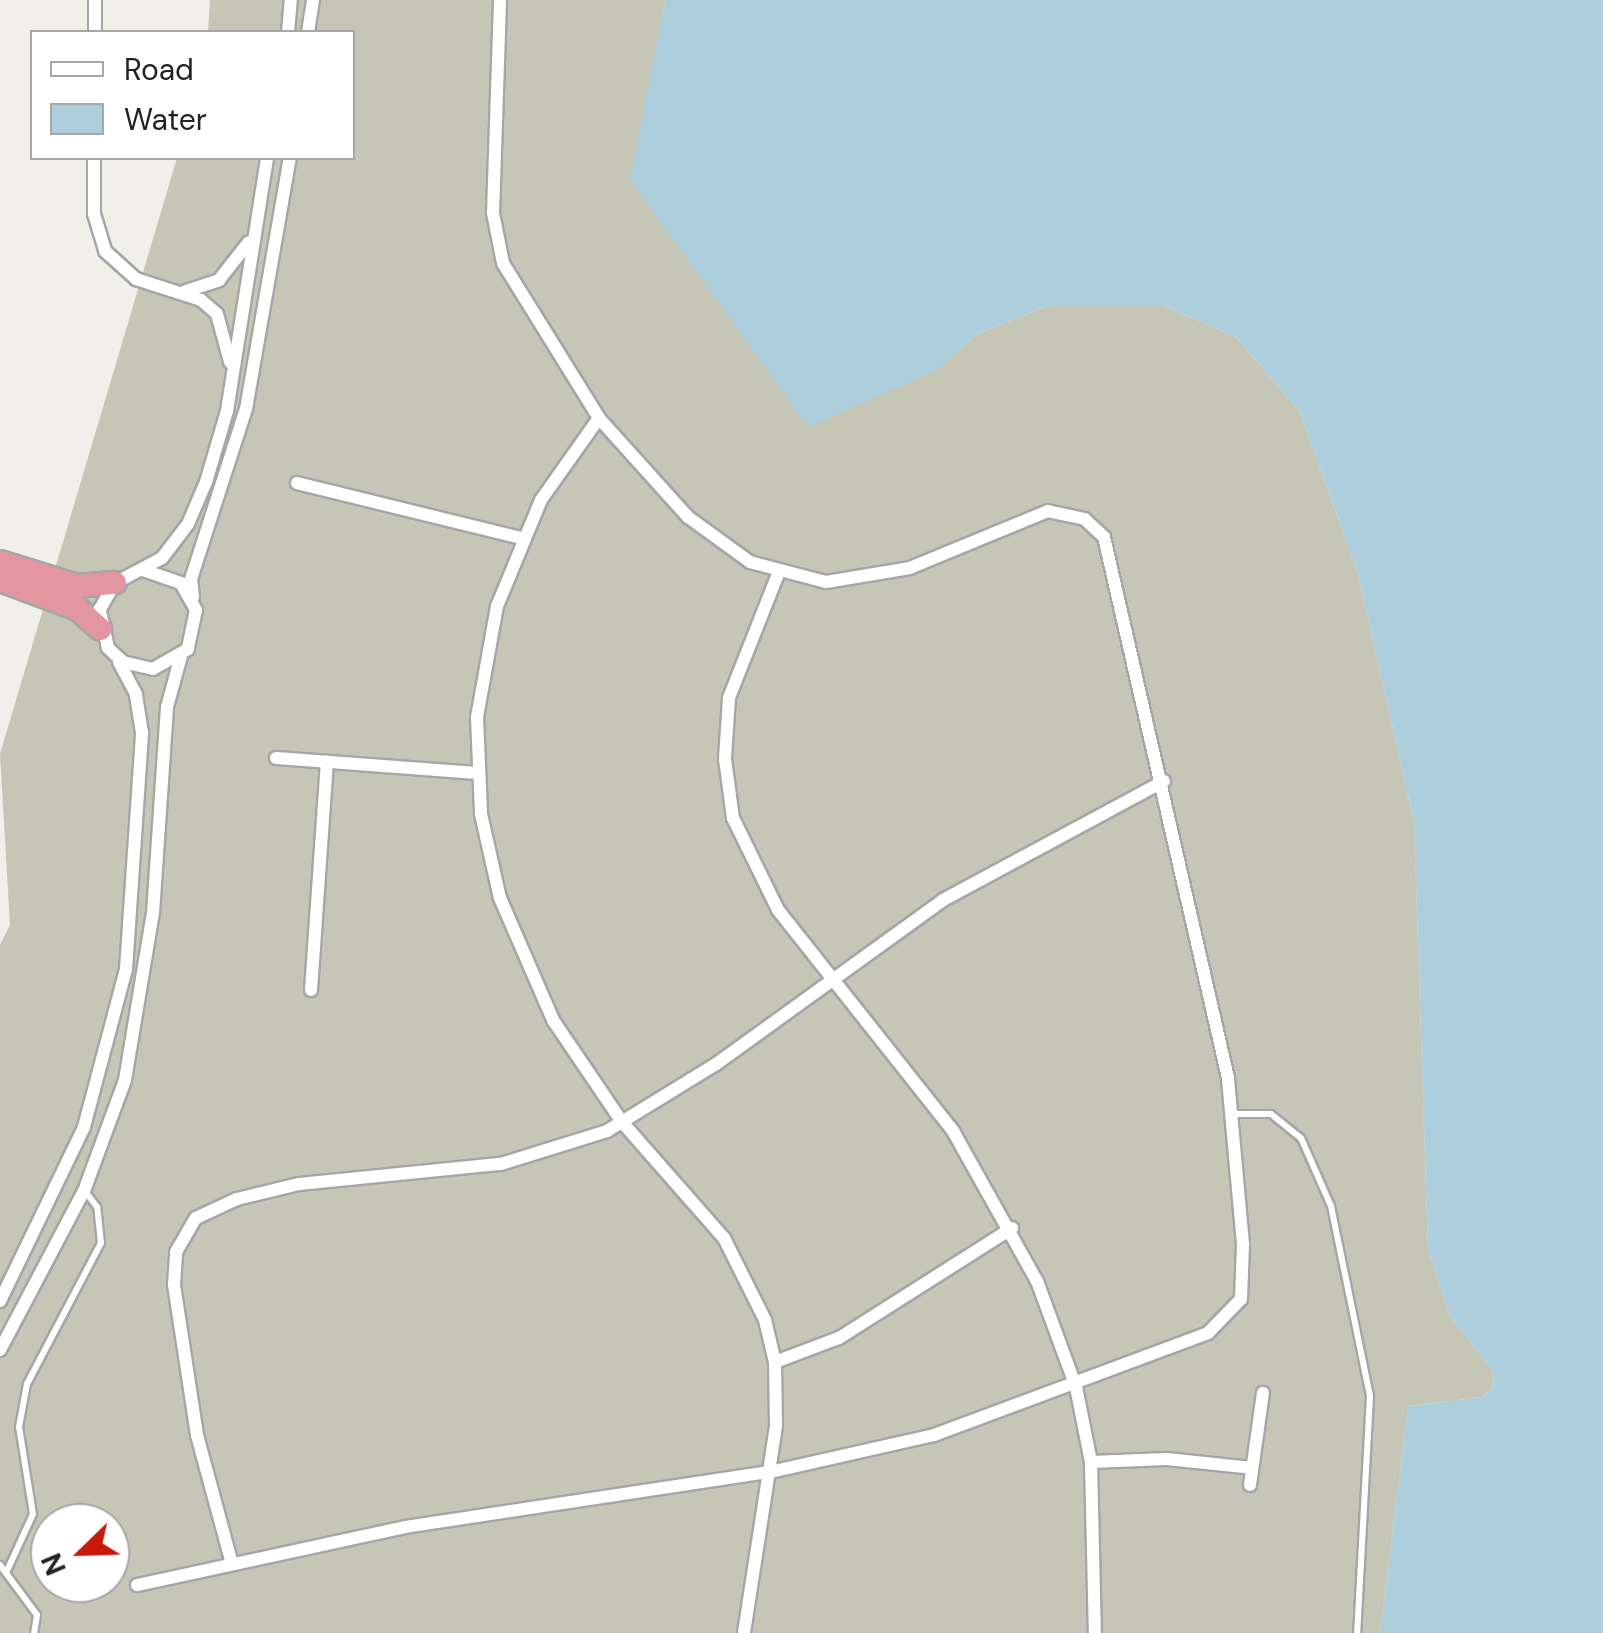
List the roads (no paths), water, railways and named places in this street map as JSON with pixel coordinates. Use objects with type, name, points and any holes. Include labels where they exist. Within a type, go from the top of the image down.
[{"type":"highway","points":[[0,562],[77,586],[115,583]]},
{"type":"highway","points":[[0,580],[78,609],[100,630]]},
{"type":"street","points":[[95,0],[95,30]]},
{"type":"street","points":[[288,30],[292,0]]},
{"type":"street","points":[[308,30],[312,0]]},
{"type":"street","points":[[137,1586],[405,1527],[770,1472],[934,1435],[1076,1386],[1217,1329],[1238,1307],[1244,1266],[1218,1026],[1113,560],[1104,537],[1085,519],[1061,511],[1036,514],[878,578],[826,582],[778,574],[737,555],[688,517],[599,418],[498,247],[493,213],[500,0]]},
{"type":"street","points":[[94,160],[94,214],[105,251],[136,279],[201,300],[217,314],[232,374]]},
{"type":"street","points":[[0,1300],[84,1127],[126,969],[141,714],[100,630],[103,599],[115,583],[143,570],[188,524],[206,482],[232,374],[267,160]]},
{"type":"street","points":[[0,1350],[84,1191],[140,1023],[167,706],[181,656],[196,630],[191,578],[246,409],[290,160]]},
{"type":"street","points":[[173,292],[198,291],[219,280],[254,233]]},
{"type":"street","points":[[599,418],[562,464],[521,538],[483,664],[477,773],[490,865],[512,932],[553,1020],[622,1122],[736,1256],[775,1362],[770,1472],[744,1633]]},
{"type":"street","points":[[297,483],[521,538]]},
{"type":"street","points":[[143,570],[173,577],[193,600]]},
{"type":"street","points":[[778,574],[729,698],[729,800],[755,871],[829,979],[953,1131],[1012,1228],[1076,1386],[1091,1462],[1095,1633]]},
{"type":"street","points":[[115,656],[143,668],[181,656]]},
{"type":"street","points":[[276,758],[477,773]]},
{"type":"street","points":[[312,990],[327,762]]},
{"type":"street","points":[[232,1564],[198,1435],[176,1294],[176,1252],[190,1226],[204,1212],[252,1194],[344,1177],[501,1164],[560,1150],[622,1122],[716,1064],[829,979],[968,885],[1164,782]]},
{"type":"street","points":[[775,1362],[839,1338],[1012,1228]]},
{"type":"street","points":[[1250,1486],[1263,1394]]},
{"type":"street","points":[[1091,1462],[1167,1459],[1252,1468]]},
{"type":"lane","points":[[1230,1114],[1271,1114],[1302,1138],[1331,1206],[1370,1396],[1356,1633]]},
{"type":"lane","points":[[6,1573],[33,1514],[19,1427],[27,1384],[101,1243],[97,1207],[84,1191]]},
{"type":"lane","points":[[0,1565],[37,1614],[34,1633]]},
{"type":"water","points":[[665,0],[1603,0],[1603,1633],[1380,1633],[1408,1406],[1482,1397],[1492,1389],[1493,1371],[1450,1316],[1428,1249],[1414,823],[1358,573],[1300,412],[1236,337],[1162,305],[1050,305],[977,334],[937,370],[808,427],[630,180]]}]
